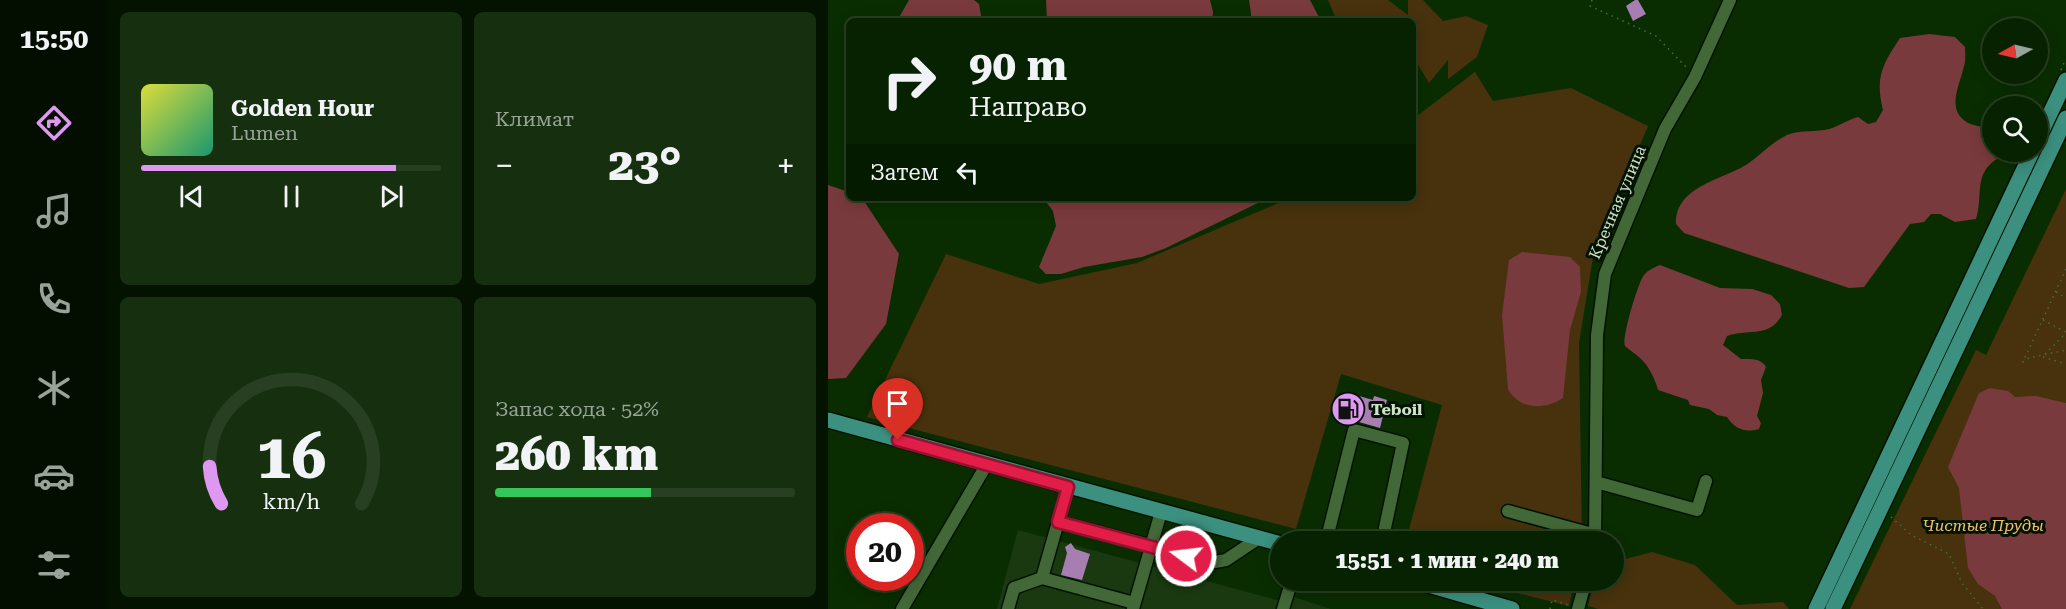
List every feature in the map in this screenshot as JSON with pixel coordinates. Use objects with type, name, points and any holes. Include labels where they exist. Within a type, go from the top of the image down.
[{"type":"main road","points":[[2048,118],[2066,80]]},
{"type":"main road","points":[[1833,609],[2066,118]]},
{"type":"main road","points":[[1816,609],[2027,162]]},
{"type":"main road","points":[[828,420],[1270,541]]},
{"type":"main road","points":[[1445,591],[1494,607],[1512,609]]},
{"type":"street","name":"Кречная улица","points":[[1595,531],[1597,335],[1605,274],[1665,129],[1695,77],[1730,0]]},
{"type":"street","points":[[1329,531],[1354,430],[1403,443],[1384,531]]},
{"type":"street","points":[[902,609],[987,464]]},
{"type":"street","points":[[1596,482],[1697,510],[1706,481]]},
{"type":"street","points":[[1042,578],[1068,487]]},
{"type":"street","points":[[1508,511],[1572,531]]},
{"type":"street","points":[[1008,609],[1014,588],[1042,578],[1134,606],[1161,512]]},
{"type":"street","points":[[1058,522],[1215,562],[1227,560],[1259,538]]},
{"type":"street","points":[[1283,609],[1289,591]]},
{"type":"street","points":[[1578,609],[1583,591]]},
{"type":"path","points":[[1592,0],[1590,6],[1656,36],[1695,77]]},
{"type":"path","points":[[2066,269],[2023,362],[2029,358],[2066,350]]},
{"type":"path","points":[[2055,291],[2066,298]]},
{"type":"path","points":[[2042,320],[2066,332],[2042,357]]},
{"type":"path","points":[[2042,357],[2066,364]]},
{"type":"path","points":[[1889,515],[1911,535],[1949,554],[1962,583],[1983,609]]},
{"type":"path","points":[[1550,609],[1552,600],[1578,609]]},
{"type":"shaded area","points":[[909,0],[974,0],[979,4],[981,18],[899,18]]},
{"type":"shaded area","points":[[1046,0],[1210,0],[1213,12],[1212,18],[1047,18]]},
{"type":"shaded area","points":[[1249,0],[1310,0],[1319,18],[1252,18]]},
{"type":"shaded area","points":[[1929,34],[1955,37],[1965,47],[1965,64],[1956,97],[1957,111],[1968,123],[1982,127],[1982,162],[1992,162],[1982,177],[1976,219],[1955,222],[1940,214],[1931,214],[1924,222],[1910,224],[1864,287],[1849,288],[1684,233],[1676,224],[1678,211],[1683,201],[1691,193],[1746,165],[1787,135],[1828,129],[1858,117],[1868,124],[1876,122],[1883,110],[1880,89],[1882,72],[1900,38]]},
{"type":"shaded area","points":[[828,185],[846,191],[846,201],[864,201],[899,254],[886,324],[846,378],[828,379]]},
{"type":"shaded area","points":[[1045,201],[1262,201],[1166,248],[1142,257],[1084,267],[1061,274],[1046,274],[1039,267],[1056,226],[1053,211]]},
{"type":"shaded area","points":[[1522,252],[1570,257],[1580,267],[1581,292],[1570,330],[1563,398],[1548,405],[1525,404],[1513,396],[1508,389],[1502,315],[1509,260]]},
{"type":"shaded area","points":[[1660,265],[1720,288],[1752,289],[1771,295],[1780,304],[1782,315],[1770,327],[1757,332],[1727,336],[1723,345],[1741,359],[1759,361],[1766,367],[1761,380],[1763,393],[1757,416],[1761,423],[1759,429],[1741,429],[1727,417],[1717,415],[1709,409],[1690,405],[1688,400],[1658,390],[1646,365],[1625,346],[1628,323],[1641,280],[1647,272]]},
{"type":"shaded area","points":[[1990,388],[2008,391],[2015,397],[2036,396],[2066,403],[2066,609],[2002,609],[1995,596],[1978,584],[1968,568],[1959,488],[1948,467],[1979,393]]},
{"type":"shaded area","points":[[1018,530],[1288,603],[1291,596],[1331,609],[997,609]]},
{"type":"green space","points":[[1328,0],[1388,0],[1408,15],[1408,0],[1423,0],[1443,21],[1466,16],[1488,25],[1477,57],[1448,79],[1448,60],[1429,83],[1417,63],[1416,66],[1416,18],[1336,18]]},
{"type":"green space","points":[[1475,72],[1493,101],[1571,88],[1648,126],[1593,257],[1579,343],[1582,531],[1409,531],[1442,405],[1341,374],[1296,529],[867,417],[946,254],[1039,284],[1137,263],[1283,201],[1416,201],[1416,117]]},
{"type":"green space","name":"Чистые Пруды","points":[[2066,189],[2066,609],[1850,609],[1976,350],[1986,355]]},
{"type":"green space","points":[[1652,552],[1695,565],[1737,605],[1783,602],[1789,609],[1598,609],[1588,606],[1592,591],[1624,591],[1624,559]]},
{"type":"green space","points":[[1510,591],[1572,591],[1569,606]]},
{"type":"building","points":[[1638,0],[1646,14],[1633,21],[1626,6]]},
{"type":"building","points":[[1345,392],[1373,400],[1374,396],[1387,400],[1380,428],[1338,416]]},
{"type":"building","points":[[1071,543],[1075,549],[1090,554],[1082,580],[1061,575],[1067,553],[1065,547]]},
{"type":"place","name":"Teboil","points":[[1348,409]]},
{"type":"route","points":[[898,440],[1068,487],[1058,522],[1186,556]]}]
